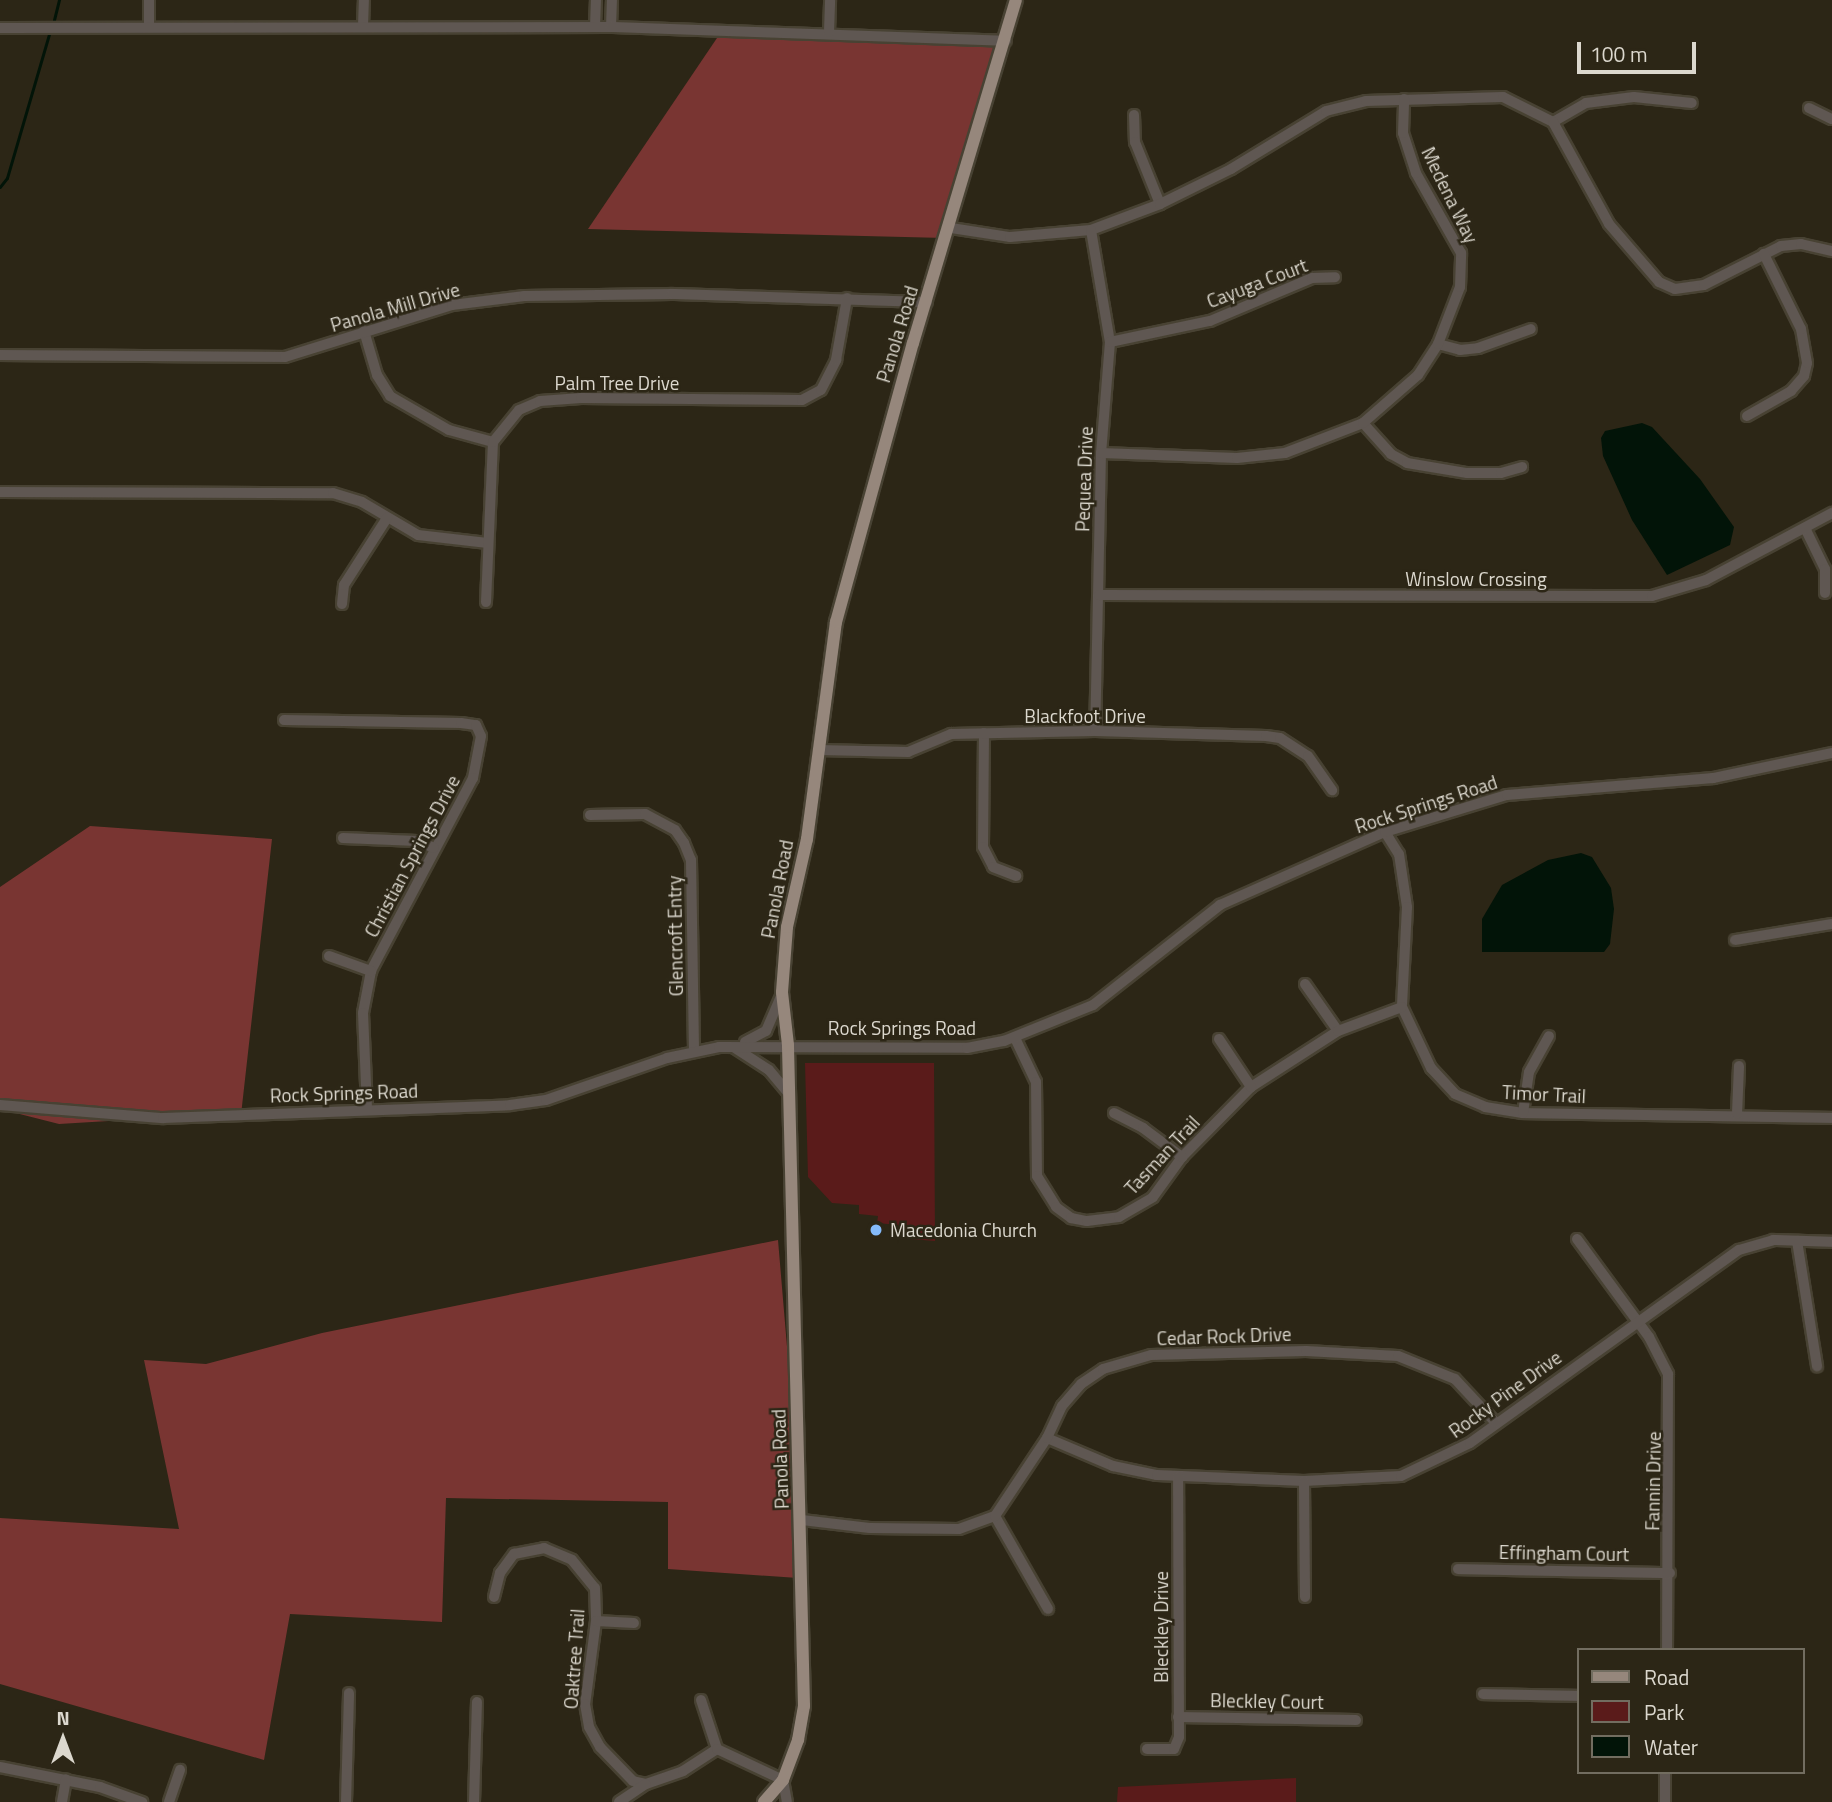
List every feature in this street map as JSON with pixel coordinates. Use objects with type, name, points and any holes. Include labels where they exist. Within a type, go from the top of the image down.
[{"type":"main road","name":"Panola Road","points":[[765,1800],[783,1780],[798,1740],[804,1706],[802,1520],[788,1045],[782,992],[787,927],[807,839],[836,622],[1016,0]]},
{"type":"street","points":[[149,0],[149,26]]},
{"type":"street","points":[[363,26],[364,0]]},
{"type":"street","points":[[595,27],[596,0]]},
{"type":"street","points":[[611,27],[612,0]]},
{"type":"street","points":[[829,32],[831,0]]},
{"type":"street","points":[[0,28],[611,27],[829,32],[1006,41]]},
{"type":"street","points":[[951,228],[1010,237],[1091,230],[1160,204],[1231,169],[1326,111],[1366,101],[1503,97],[1553,122],[1609,224],[1659,282],[1675,289],[1704,285],[1764,254],[1801,244],[1832,251]]},
{"type":"street","points":[[1553,122],[1586,103],[1634,97],[1692,103]]},
{"type":"street","name":"Medena Way","points":[[1101,453],[1237,458],[1273,454],[1363,423],[1418,375],[1438,344],[1460,287],[1461,253],[1416,173],[1403,133],[1404,99]]},
{"type":"street","points":[[1809,108],[1832,119]]},
{"type":"street","points":[[1135,115],[1135,142],[1160,204]]},
{"type":"street","name":"Pequea Drive","points":[[1091,230],[1110,342],[1101,453],[1095,731]]},
{"type":"street","points":[[1747,416],[1791,391],[1804,376],[1807,363],[1801,329],[1764,254]]},
{"type":"street","name":"Cayuga Court","points":[[1110,342],[1210,321],[1311,278],[1335,277]]},
{"type":"street","name":"Panola Mill Drive","points":[[0,355],[285,357],[452,305],[524,296],[846,298],[927,302]]},
{"type":"street","name":"Palm Tree Drive","points":[[493,442],[519,410],[540,401],[802,400],[821,390],[836,360],[846,298]]},
{"type":"street","points":[[1438,344],[1469,349],[1531,329]]},
{"type":"street","points":[[364,331],[377,375],[390,396],[449,430],[493,442],[486,602]]},
{"type":"street","points":[[1363,423],[1391,454],[1407,463],[1467,474],[1501,473],[1522,467]]},
{"type":"street","points":[[0,492],[333,493],[362,502],[387,518],[435,539],[488,543]]},
{"type":"street","name":"Winslow Crossing","points":[[1099,595],[1652,596],[1706,580],[1832,513]]},
{"type":"street","points":[[342,604],[344,585],[387,518]]},
{"type":"street","points":[[1805,528],[1825,569],[1825,593]]},
{"type":"street","name":"Christian Springs Drive","points":[[284,720],[476,725],[481,736],[477,765],[371,971],[363,1013],[367,1109]]},
{"type":"street","name":"Blackfoot Drive","points":[[819,750],[908,752],[951,734],[984,733],[1095,731],[1280,738],[1308,757],[1332,790]]},
{"type":"street","points":[[984,733],[983,846],[993,867],[1016,876]]},
{"type":"street","name":"Rock Springs Road","points":[[0,1105],[163,1118],[538,1102],[694,1050],[788,1045],[967,1048],[1015,1038],[1093,1005],[1220,905],[1385,832],[1507,795],[1713,778],[1832,753]]},
{"type":"street","name":"Glencroft Entry","points":[[590,815],[645,814],[675,830],[684,843],[691,860],[694,1050]]},
{"type":"street","points":[[1385,832],[1399,854],[1407,907],[1402,1007]]},
{"type":"street","points":[[343,838],[417,841],[434,848]]},
{"type":"street","points":[[1735,940],[1832,924]]},
{"type":"street","points":[[329,956],[371,971]]},
{"type":"street","points":[[1306,984],[1338,1031]]},
{"type":"street","points":[[733,1046],[766,1031],[782,992]]},
{"type":"street","name":"Tasman Trail","points":[[1015,1038],[1036,1082],[1037,1177],[1056,1208],[1071,1219],[1098,1220],[1135,1211],[1153,1197],[1182,1157],[1251,1087],[1338,1031],[1402,1007]]},
{"type":"street","name":"Timor Trail","points":[[1402,1007],[1443,1084],[1485,1107],[1523,1113],[1737,1114],[1832,1118]]},
{"type":"street","points":[[1523,1113],[1530,1072],[1549,1036]]},
{"type":"street","points":[[1219,1039],[1251,1087]]},
{"type":"street","points":[[733,1046],[769,1070],[788,1093]]},
{"type":"street","points":[[1737,1114],[1739,1066]]},
{"type":"street","points":[[1114,1113],[1182,1157]]},
{"type":"street","name":"Fannin Drive","points":[[1577,1239],[1662,1358],[1671,1389],[1667,1648]]},
{"type":"street","points":[[1797,1241],[1817,1366]]},
{"type":"street","name":"Rocky Pine Drive","points":[[1047,1438],[1113,1466],[1178,1477],[1304,1481],[1401,1476],[1455,1452],[1637,1321],[1750,1244],[1832,1242]]},
{"type":"street","name":"Cedar Rock Drive","points":[[995,1516],[1047,1438],[1062,1406],[1081,1384],[1103,1369],[1172,1354],[1306,1351],[1398,1356],[1455,1379],[1495,1422]]},
{"type":"street","name":"Bleckley Drive","points":[[1147,1749],[1174,1749],[1178,1717],[1178,1477]]},
{"type":"street","points":[[1304,1481],[1305,1597]]},
{"type":"street","points":[[802,1520],[870,1528],[959,1529],[995,1516],[1048,1609]]},
{"type":"street","name":"Oaktree Trail","points":[[494,1597],[500,1573],[514,1554],[544,1548],[572,1560],[588,1574],[594,1588],[596,1621],[585,1704],[589,1727],[613,1764],[646,1784]]},
{"type":"street","name":"Effingham Court","points":[[1458,1569],[1670,1573]]},
{"type":"street","points":[[596,1621],[634,1623]]},
{"type":"street","points":[[346,1802],[349,1693]]},
{"type":"street","points":[[1483,1694],[1576,1696]]},
{"type":"street","points":[[701,1700],[717,1749],[783,1780],[787,1802]]},
{"type":"street","points":[[474,1802],[477,1702]]},
{"type":"street","name":"Bleckley Court","points":[[1178,1717],[1356,1720]]},
{"type":"street","points":[[620,1802],[646,1784],[683,1771],[717,1749]]},
{"type":"street","points":[[0,1767],[66,1779],[142,1802]]},
{"type":"street","points":[[169,1802],[180,1770]]},
{"type":"street","points":[[1665,1774],[1665,1802]]},
{"type":"street","points":[[62,1802],[66,1779]]},
{"type":"street","points":[[765,1800],[781,1802]]},
{"type":"green space","points":[[805,1063],[934,1063],[935,1241],[898,1238],[898,1225],[877,1223],[878,1216],[859,1214],[859,1205],[832,1203],[808,1177]]},
{"type":"green space","points":[[1296,1778],[1296,1802],[1117,1802],[1118,1787]]},
{"type":"shaded area","points":[[1007,33],[945,238],[588,229],[717,38]]},
{"type":"shaded area","points":[[90,826],[272,839],[241,1115],[183,1124],[125,1120],[59,1124],[0,1109],[0,887]]},
{"type":"shaded area","points":[[778,1240],[802,1524],[798,1578],[668,1569],[668,1502],[446,1498],[442,1622],[290,1614],[264,1760],[0,1684],[0,1518],[179,1529],[144,1360],[206,1364],[322,1333]]},
{"type":"water","points":[[1642,423],[1652,427],[1700,479],[1734,527],[1730,545],[1667,575],[1632,520],[1603,456],[1601,438],[1605,431]]},
{"type":"water","points":[[1581,853],[1592,857],[1611,888],[1614,909],[1610,944],[1604,952],[1482,952],[1482,919],[1502,885],[1548,860]]},
{"type":"waterway","points":[[54,20],[59,0]]},
{"type":"waterway","points":[[0,187],[7,178],[49,34]]},
{"type":"place","name":"Macedonia Church","points":[[876,1230]]}]
